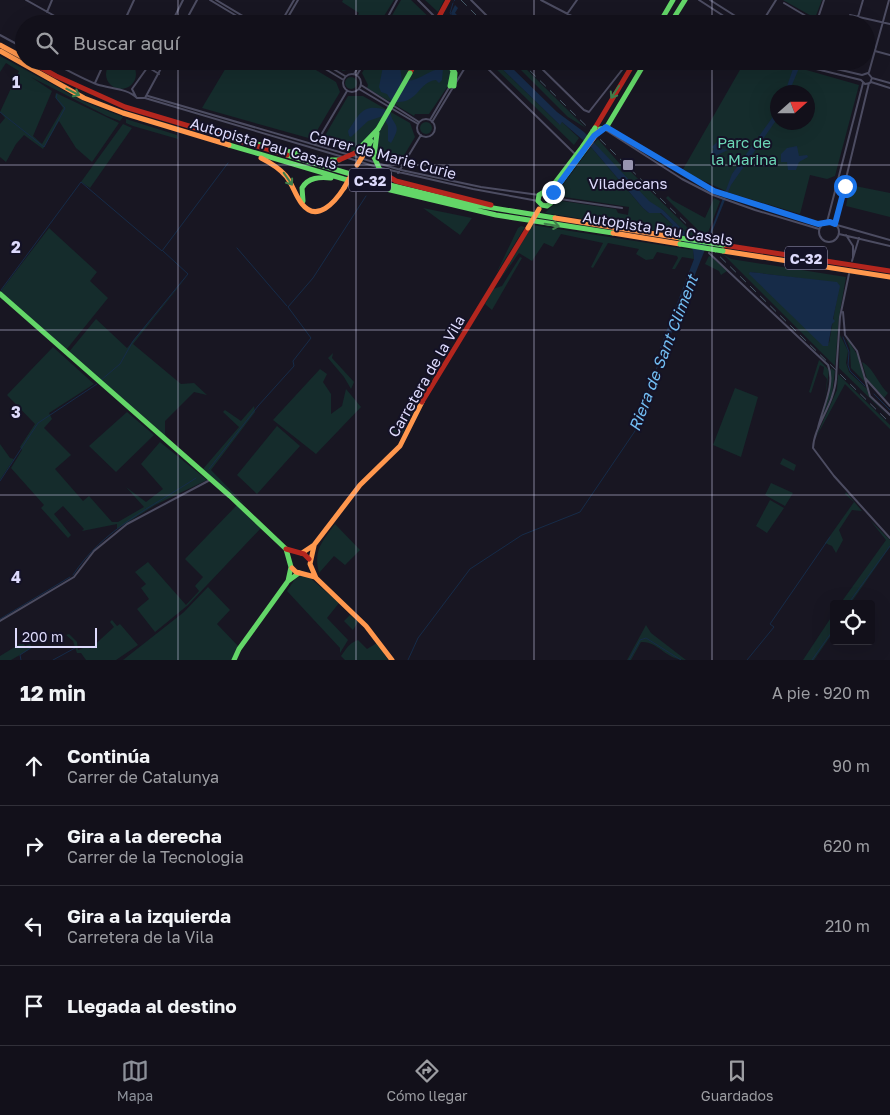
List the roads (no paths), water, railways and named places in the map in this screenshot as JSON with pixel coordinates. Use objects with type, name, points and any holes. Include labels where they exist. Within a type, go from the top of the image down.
[{"type":"main road","points":[[440,15],[448,0]]},
{"type":"main road","points":[[664,15],[673,0]]},
{"type":"main road","points":[[676,15],[685,0]]},
{"type":"main road","points":[[0,45],[15,53]]},
{"type":"main road","name":"Autopista Pau Casals","points":[[0,52],[15,60]]},
{"type":"main road","name":"Autopista Pau Casals","points":[[34,70],[92,101],[134,117],[344,179],[487,214],[680,241]]},
{"type":"main road","name":"Autopista Pau Casals","points":[[45,70],[71,84],[125,108],[394,186],[509,211],[890,276]]},
{"type":"main road","points":[[256,154],[279,168],[290,182],[302,204],[312,211],[320,212],[330,207],[344,188],[411,70]]},
{"type":"main road","points":[[451,70],[452,86]]},
{"type":"main road","points":[[601,127],[629,70]]},
{"type":"main road","points":[[584,147],[552,197],[550,204],[540,203],[546,192],[576,155],[601,127],[641,70]]},
{"type":"main road","points":[[232,140],[266,145],[324,160],[339,160],[355,154],[378,129]]},
{"type":"main road","points":[[378,129],[374,143],[374,157],[381,172],[396,181],[509,211]]},
{"type":"main road","points":[[312,211],[305,205],[302,197],[302,187],[306,181],[318,176],[344,179]]},
{"type":"main road","points":[[546,192],[552,197]]},
{"type":"main road","name":"Carretera de la Vila","points":[[314,545],[356,490],[400,446],[420,407],[528,228],[540,203]]},
{"type":"main road","name":"Autopista Pau Casals","points":[[723,248],[890,271]]},
{"type":"main road","points":[[0,294],[211,480],[286,549],[301,553],[310,563],[316,578],[366,626],[392,660]]},
{"type":"main road","points":[[288,581],[293,556],[314,545]]},
{"type":"main road","points":[[234,660],[239,649],[288,581],[307,570],[314,545]]},
{"type":"main road","points":[[286,549],[291,564],[301,573],[316,578]]},
{"type":"street","points":[[26,0],[52,15]]},
{"type":"street","points":[[47,12],[52,0]]},
{"type":"street","points":[[126,15],[134,0]]},
{"type":"street","points":[[176,15],[183,0]]},
{"type":"street","points":[[188,15],[196,0]]},
{"type":"street","points":[[210,0],[235,15]]},
{"type":"street","points":[[216,0],[241,15]]},
{"type":"street","points":[[285,15],[294,0]]},
{"type":"street","points":[[289,15],[298,0]]},
{"type":"street","points":[[389,15],[397,0]]},
{"type":"street","points":[[418,0],[433,15]]},
{"type":"street","points":[[471,0],[486,15]]},
{"type":"street","points":[[541,0],[571,15]]},
{"type":"street","points":[[567,13],[577,0]]},
{"type":"street","points":[[699,0],[722,15]]},
{"type":"street","points":[[710,0],[734,15]]},
{"type":"street","points":[[767,15],[776,0]]},
{"type":"street","points":[[819,15],[824,0]]},
{"type":"street","points":[[858,15],[862,0]]},
{"type":"street","points":[[890,0],[875,51],[890,54]]},
{"type":"street","points":[[784,3],[803,15]]},
{"type":"street","points":[[875,20],[890,24]]},
{"type":"street","points":[[0,35],[15,43]]},
{"type":"street","name":"Carrer de Marie Curie","points":[[68,70],[117,91],[129,92],[137,98],[145,98],[398,173],[540,203]]},
{"type":"street","points":[[95,83],[101,70]]},
{"type":"street","points":[[137,98],[132,89],[147,70]]},
{"type":"street","points":[[152,70],[159,74]]},
{"type":"street","points":[[145,98],[148,96],[161,70]]},
{"type":"street","points":[[327,70],[343,80]]},
{"type":"street","points":[[335,70],[345,76],[356,74],[358,70]]},
{"type":"street","points":[[431,121],[463,70]]},
{"type":"street","points":[[489,70],[576,155]]},
{"type":"street","points":[[543,70],[588,112],[626,70]]},
{"type":"street","points":[[822,70],[861,80],[863,83],[827,222]]},
{"type":"street","points":[[843,70],[862,75],[869,73]]},
{"type":"street","points":[[870,70],[869,73],[872,78],[890,82]]},
{"type":"street","points":[[356,74],[361,86],[418,123]]},
{"type":"street","points":[[861,80],[862,75]]},
{"type":"street","points":[[345,76],[343,86],[347,91],[354,92],[361,86]]},
{"type":"street","points":[[839,234],[836,224],[872,78]]},
{"type":"street","points":[[863,83],[890,88]]},
{"type":"street","points":[[359,89],[418,123]]},
{"type":"street","points":[[315,145],[347,91]]},
{"type":"street","name":"Carrer de Marie Curie","points":[[148,96],[401,170],[481,187],[540,203]]},
{"type":"street","points":[[424,119],[431,121],[435,129],[432,134],[427,136],[421,135],[418,132],[418,123],[424,119]]},
{"type":"street","points":[[601,127],[682,178],[713,193],[819,229]]},
{"type":"street","points":[[398,173],[421,135]]},
{"type":"street","points":[[552,197],[622,208]]},
{"type":"street","points":[[730,200],[822,224],[827,222],[836,224],[890,240]]},
{"type":"street","points":[[822,224],[819,229],[820,236],[826,242],[834,240],[839,234]]},
{"type":"street","points":[[839,234],[890,246]]},
{"type":"street","points":[[846,235],[853,246],[853,259],[860,238]]},
{"type":"street","points":[[709,253],[828,365],[830,370],[828,391],[813,448],[834,476],[890,538]]},
{"type":"street","points":[[818,428],[834,393],[848,274]]},
{"type":"street","points":[[843,312],[845,335],[857,352],[870,396],[890,415]]},
{"type":"street","points":[[863,376],[890,406]]},
{"type":"street","points":[[0,621],[74,577],[94,551],[127,524],[211,480]]},
{"type":"water","points":[[455,5],[458,8],[455,13],[457,15],[452,15],[451,13]]},
{"type":"water","points":[[382,70],[400,70],[402,80],[408,81],[436,70],[443,70],[442,80],[439,83],[436,80],[425,84],[414,96],[404,101],[396,102],[390,112],[397,128],[391,143],[388,141],[388,126],[383,116],[368,121],[351,137],[349,136],[348,131],[363,111],[372,108],[386,110],[391,100],[387,94],[381,92],[379,87]]},
{"type":"water","points":[[503,70],[514,70],[557,112],[584,132],[649,201],[663,210],[688,235],[702,240],[708,238],[732,174],[770,121],[770,129],[731,185],[665,349],[660,348],[694,259],[693,250],[669,227],[673,225],[661,213],[649,213],[643,208],[591,147],[562,122],[560,125]]},
{"type":"water","points":[[793,70],[798,70],[792,85],[787,85]]},
{"type":"water","points":[[724,139],[722,149],[728,150],[715,156],[711,153],[714,149],[712,147],[718,141]]},
{"type":"water","points":[[797,146],[799,156],[807,155],[808,157],[799,162],[796,170],[788,170],[787,162],[781,162],[781,154],[787,148]]},
{"type":"water","points":[[750,272],[837,282],[840,286],[833,319],[835,321],[832,324],[828,346],[823,346],[749,274]]},
{"type":"waterway","points":[[451,15],[450,13],[453,3]]},
{"type":"waterway","points":[[0,112],[44,147],[65,108],[56,98],[57,94]]},
{"type":"waterway","points":[[1,290],[81,182],[162,251],[228,163]]},
{"type":"waterway","points":[[209,469],[258,406],[294,366],[293,361],[311,338],[288,307],[313,278],[366,196]]},
{"type":"waterway","points":[[237,248],[287,306]]},
{"type":"waterway","points":[[100,381],[120,364],[133,341],[188,274],[163,251]]},
{"type":"waterway","points":[[843,337],[849,352],[848,365],[850,371],[865,386]]},
{"type":"waterway","name":"Riera de Sant Climent","points":[[408,660],[418,638],[470,569],[522,535],[580,512],[635,431],[664,347]]},
{"type":"waterway","points":[[0,481],[38,423],[97,384]]},
{"type":"waterway","points":[[874,394],[890,410]]},
{"type":"waterway","points":[[73,575],[99,545],[129,520],[196,478]]},
{"type":"waterway","points":[[747,660],[774,627],[770,624],[830,537]]},
{"type":"waterway","points":[[851,600],[890,546]]},
{"type":"waterway","points":[[0,619],[70,577]]},
{"type":"waterway","points":[[812,660],[830,635]]},
{"type":"waterway","points":[[629,660],[640,640],[646,638],[681,660]]},
{"type":"waterway","points":[[21,660],[20,655],[32,647]]},
{"type":"waterway","points":[[53,660],[75,648]]},
{"type":"railway","points":[[461,0],[476,15]]},
{"type":"railway","points":[[529,70],[890,423]]},
{"type":"place","name":"Viladecans","points":[[628,165]]},
{"type":"park label","name":"Parc de la Marina","points":[[744,150]]}]
